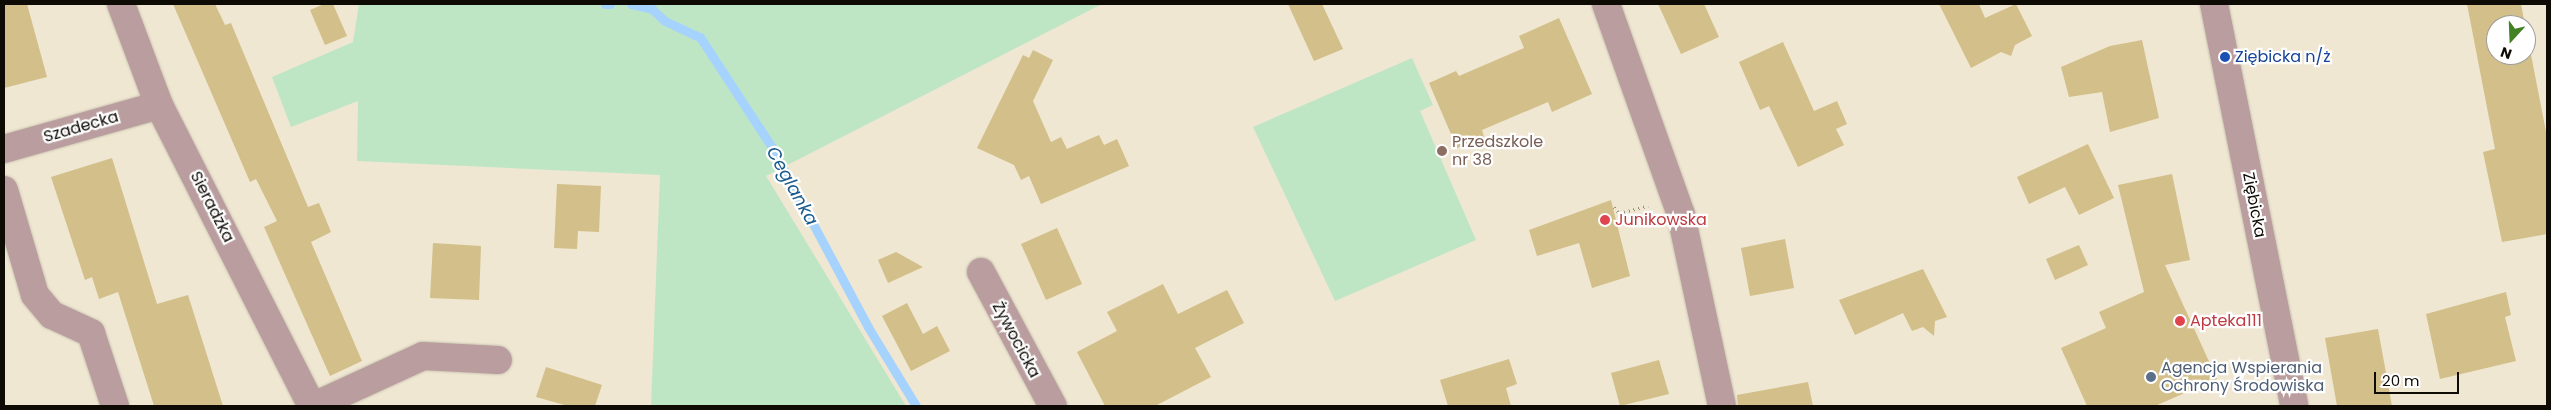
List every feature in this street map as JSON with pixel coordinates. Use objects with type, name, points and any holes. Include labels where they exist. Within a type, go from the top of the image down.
[{"type":"street","name":"Sieradzka","points":[[121,4],[159,105],[314,406],[423,356],[498,360]]},
{"type":"street","points":[[1606,4],[1681,215],[1722,406]]},
{"type":"street","name":"Ziębicka","points":[[2214,4],[2294,406]]},
{"type":"street","name":"Szadecka","points":[[4,149],[159,105]]},
{"type":"street","points":[[4,190],[35,295],[52,315],[91,333],[115,406]]},
{"type":"street","name":"Żywocicka","points":[[981,272],[1053,406]]},
{"type":"path","points":[[1614,207],[1619,213],[1649,206]]},
{"type":"green space","points":[[359,4],[1102,4],[766,176],[906,406],[651,406],[660,175],[357,161],[358,101],[291,127],[272,77],[353,42]]},
{"type":"green space","points":[[1412,58],[1433,105],[1420,111],[1476,240],[1335,301],[1253,127]]},
{"type":"building","points":[[4,4],[27,4],[47,77],[4,88]]},
{"type":"building","points":[[173,4],[215,4],[225,25],[231,23],[308,207],[319,203],[331,232],[311,242],[362,361],[330,376],[264,227],[277,221],[256,179],[250,182]]},
{"type":"building","points":[[324,4],[333,4],[347,36],[325,45],[310,10]]},
{"type":"building","points":[[1288,4],[1322,4],[1343,49],[1314,61]]},
{"type":"building","points":[[1658,4],[1704,4],[1719,37],[1681,54]]},
{"type":"building","points":[[1939,4],[1979,4],[1985,18],[2016,4],[2032,36],[2015,45],[2011,56],[2001,52],[1971,68]]},
{"type":"building","points":[[2467,4],[2521,4],[2523,15],[2486,15],[2486,65],[2533,65],[2547,137],[2547,234],[2502,242],[2483,152],[2495,149]]},
{"type":"building","points":[[1559,18],[1592,94],[1552,112],[1548,102],[1482,130],[1484,137],[1457,148],[1429,83],[1456,71],[1459,76],[1524,48],[1519,36]]},
{"type":"building","points":[[2142,40],[2159,118],[2110,132],[2102,92],[2069,97],[2061,67],[2110,46]]},
{"type":"building","points":[[1783,42],[1814,111],[1837,101],[1847,124],[1836,129],[1844,145],[1798,167],[1769,106],[1760,110],[1739,62]]},
{"type":"building","points":[[1033,50],[1053,60],[1033,101],[1051,142],[1061,137],[1067,149],[1099,135],[1104,145],[1117,139],[1129,166],[1041,204],[1029,176],[1021,180],[1014,165],[977,148],[1023,55],[1029,58]]},
{"type":"building","points":[[2088,144],[2114,198],[2079,215],[2065,187],[2029,204],[2017,177]]},
{"type":"building","points":[[112,158],[157,304],[188,295],[223,406],[154,406],[118,292],[99,299],[92,277],[85,280],[51,177]]},
{"type":"building","points":[[2172,174],[2190,260],[2165,265],[2217,379],[2155,406],[2087,406],[2061,348],[2106,328],[2099,312],[2144,292],[2118,185]]},
{"type":"building","points":[[557,184],[601,186],[599,232],[578,231],[577,249],[554,248]]},
{"type":"building","points":[[1611,200],[1630,276],[1592,288],[1579,243],[1537,256],[1529,230]]},
{"type":"building","points":[[1057,228],[1082,284],[1046,300],[1021,244]]},
{"type":"building","points":[[1785,239],[1794,288],[1750,296],[1741,248]]},
{"type":"building","points":[[433,243],[481,246],[479,300],[430,298]]},
{"type":"building","points":[[2079,245],[2088,265],[2055,280],[2046,259]]},
{"type":"building","points":[[896,252],[923,267],[888,283],[878,260]]},
{"type":"building","points":[[1923,269],[1947,317],[1935,321],[1934,336],[1923,327],[1912,331],[1903,313],[1855,335],[1839,300]]},
{"type":"building","points":[[1163,284],[1178,314],[1227,290],[1244,323],[1195,348],[1211,377],[1155,406],[1105,406],[1077,352],[1117,331],[1107,312]]},
{"type":"building","points":[[2506,292],[2511,315],[2505,317],[2516,361],[2440,379],[2426,314]]},
{"type":"building","points":[[907,303],[923,334],[937,326],[950,351],[911,371],[882,316]]},
{"type":"building","points":[[2378,329],[2392,406],[2337,406],[2325,338]]},
{"type":"building","points":[[1509,359],[1517,384],[1506,388],[1511,406],[1448,406],[1440,380]]},
{"type":"building","points":[[1659,360],[1669,394],[1620,406],[1611,373]]},
{"type":"building","points":[[546,367],[602,385],[595,406],[568,406],[536,397]]},
{"type":"building","points":[[1808,382],[1813,406],[1738,406],[1737,395]]},
{"type":"waterway","name":"Ceglanka","points":[[605,4],[610,4]]},
{"type":"waterway","name":"Ceglanka","points":[[631,4],[652,9],[665,21],[700,37],[773,149],[868,327],[916,406]]},
{"type":"place","name":"Ziębicka n/ż","points":[[2225,57]]},
{"type":"place","name":"Przedszkole nr 38","points":[[1442,151]]},
{"type":"place","name":"Junikowska","points":[[1605,220]]},
{"type":"place","name":"Apteka111","points":[[2180,321]]},
{"type":"place","name":"Agencja Wspierania Ochrony Środowiska","points":[[2151,377]]}]
